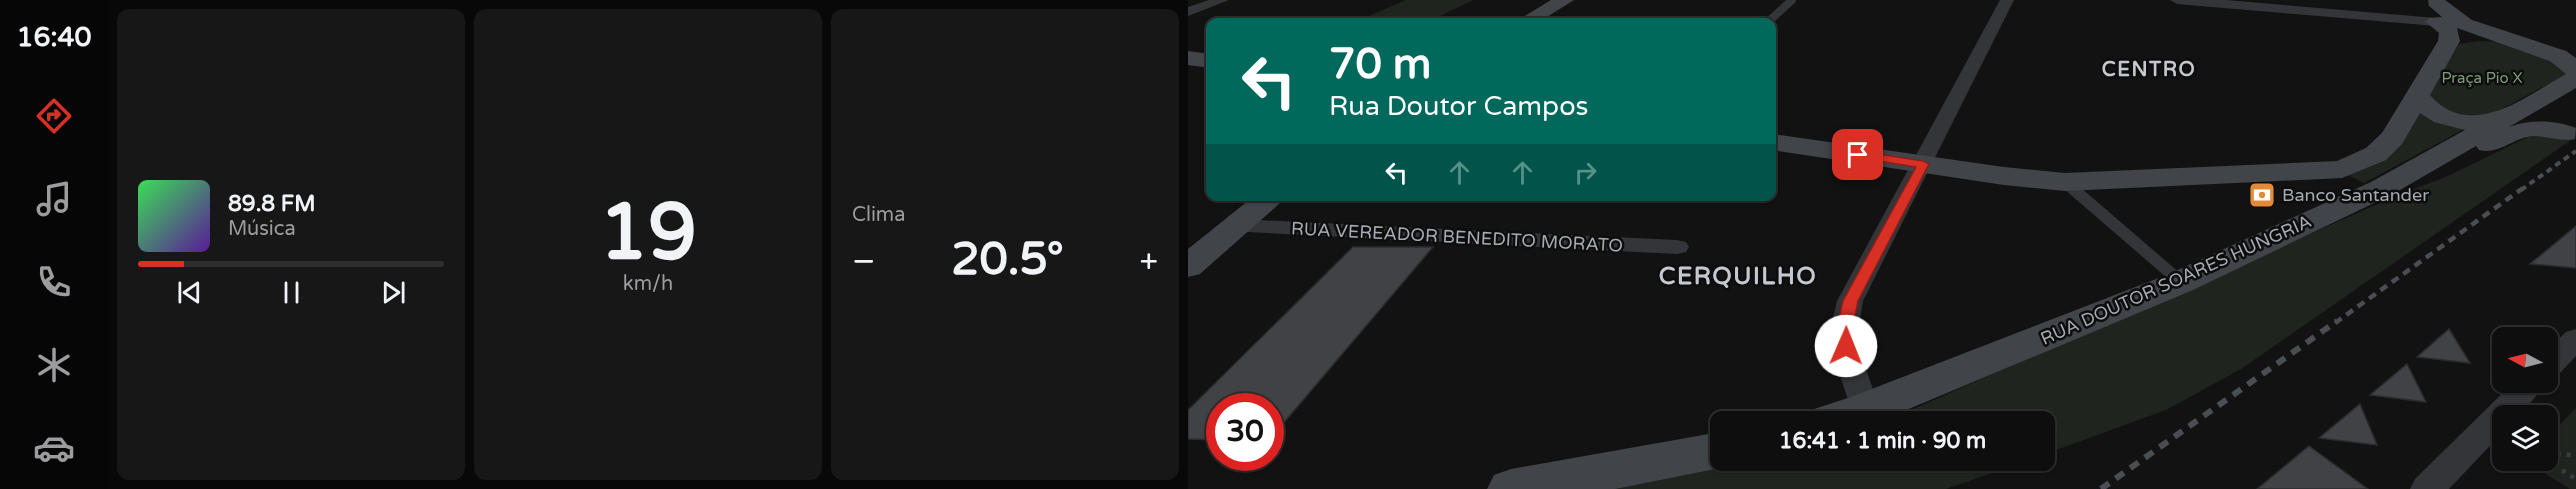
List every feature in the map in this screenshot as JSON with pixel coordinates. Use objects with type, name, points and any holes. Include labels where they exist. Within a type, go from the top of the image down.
[{"type":"main road","points":[[1532,18],[1565,0]]},
{"type":"main road","points":[[1776,143],[2065,182],[2342,169],[2376,154],[2393,138],[2449,41],[2449,31],[2439,12]]},
{"type":"main road","points":[[2439,12],[2465,24],[2558,56],[2571,65],[2576,72]]},
{"type":"main road","points":[[2449,41],[2476,38],[2520,43],[2576,56]]},
{"type":"main road","points":[[1188,58],[1206,60]]},
{"type":"main road","name":"RUA DOUTOR SOARES HUNGRIA","points":[[1859,411],[2181,282],[2382,188],[2494,122],[2576,78]]},
{"type":"main road","points":[[2416,95],[2428,109],[2448,119],[2523,122],[2572,131]]},
{"type":"main road","points":[[2543,96],[2572,131]]},
{"type":"main road","points":[[2382,188],[2425,174],[2521,129],[2572,131]]},
{"type":"main road","points":[[1188,266],[1267,201]]},
{"type":"main road","points":[[1511,489],[1710,452]]},
{"type":"street","points":[[1188,12],[1222,0]]},
{"type":"street","points":[[1865,409],[1849,361],[1844,331],[1850,301],[2007,0]]},
{"type":"street","points":[[2177,0],[2439,12]]},
{"type":"street","name":"RUA VEREADOR BENEDITO MORATO","points":[[1236,226],[1677,248]]},
{"type":"street","points":[[2558,357],[2576,339]]},
{"type":"street","points":[[2427,489],[2522,393]]},
{"type":"lane","points":[[1772,18],[1792,0]]},
{"type":"lane","points":[[2065,182],[2181,282]]},
{"type":"path","points":[[2558,454],[2576,456]]},
{"type":"path","points":[[2558,468],[2576,479]]},
{"type":"green space","points":[[1406,0],[1473,0],[1436,18],[1364,18]]},
{"type":"green space","name":"Praça Pio X","points":[[2479,41],[2525,48],[2566,70],[2565,75],[2364,183],[2340,171],[2399,139],[2459,44]]},
{"type":"green space","points":[[2532,135],[2571,140],[2241,369],[2166,410],[2055,450],[2055,411],[1909,411],[2396,196],[2448,176]]},
{"type":"green space","points":[[2576,408],[2576,489],[2570,489],[2541,471],[2558,471],[2558,427]]},
{"type":"green space","points":[[1710,469],[1710,471],[1997,471],[1946,489],[1591,489]]},
{"type":"building","points":[[2576,226],[2576,268],[2530,264]]},
{"type":"building","points":[[1353,247],[1433,247],[1284,423],[1284,393],[1206,393],[1206,440],[1188,439],[1188,410]]},
{"type":"building","points":[[2449,329],[2470,363],[2417,357]]},
{"type":"building","points":[[2407,364],[2426,402],[2370,395]]},
{"type":"building","points":[[2360,404],[2377,445],[2319,438]]},
{"type":"building","points":[[2309,446],[2368,489],[2257,489]]},
{"type":"railway","points":[[2521,190],[2576,151]]},
{"type":"railway","points":[[2335,323],[2523,188]]},
{"type":"railway","points":[[2101,489],[2337,321]]},
{"type":"place","name":"Banco Santander","points":[[2262,195]]},
{"type":"district","name":"CENTRO","points":[[2149,69]]},
{"type":"district","name":"CERQUILHO","points":[[1738,276]]},
{"type":"route","points":[[1846,346],[1844,331],[1850,301],[1923,164],[1858,155]]}]
